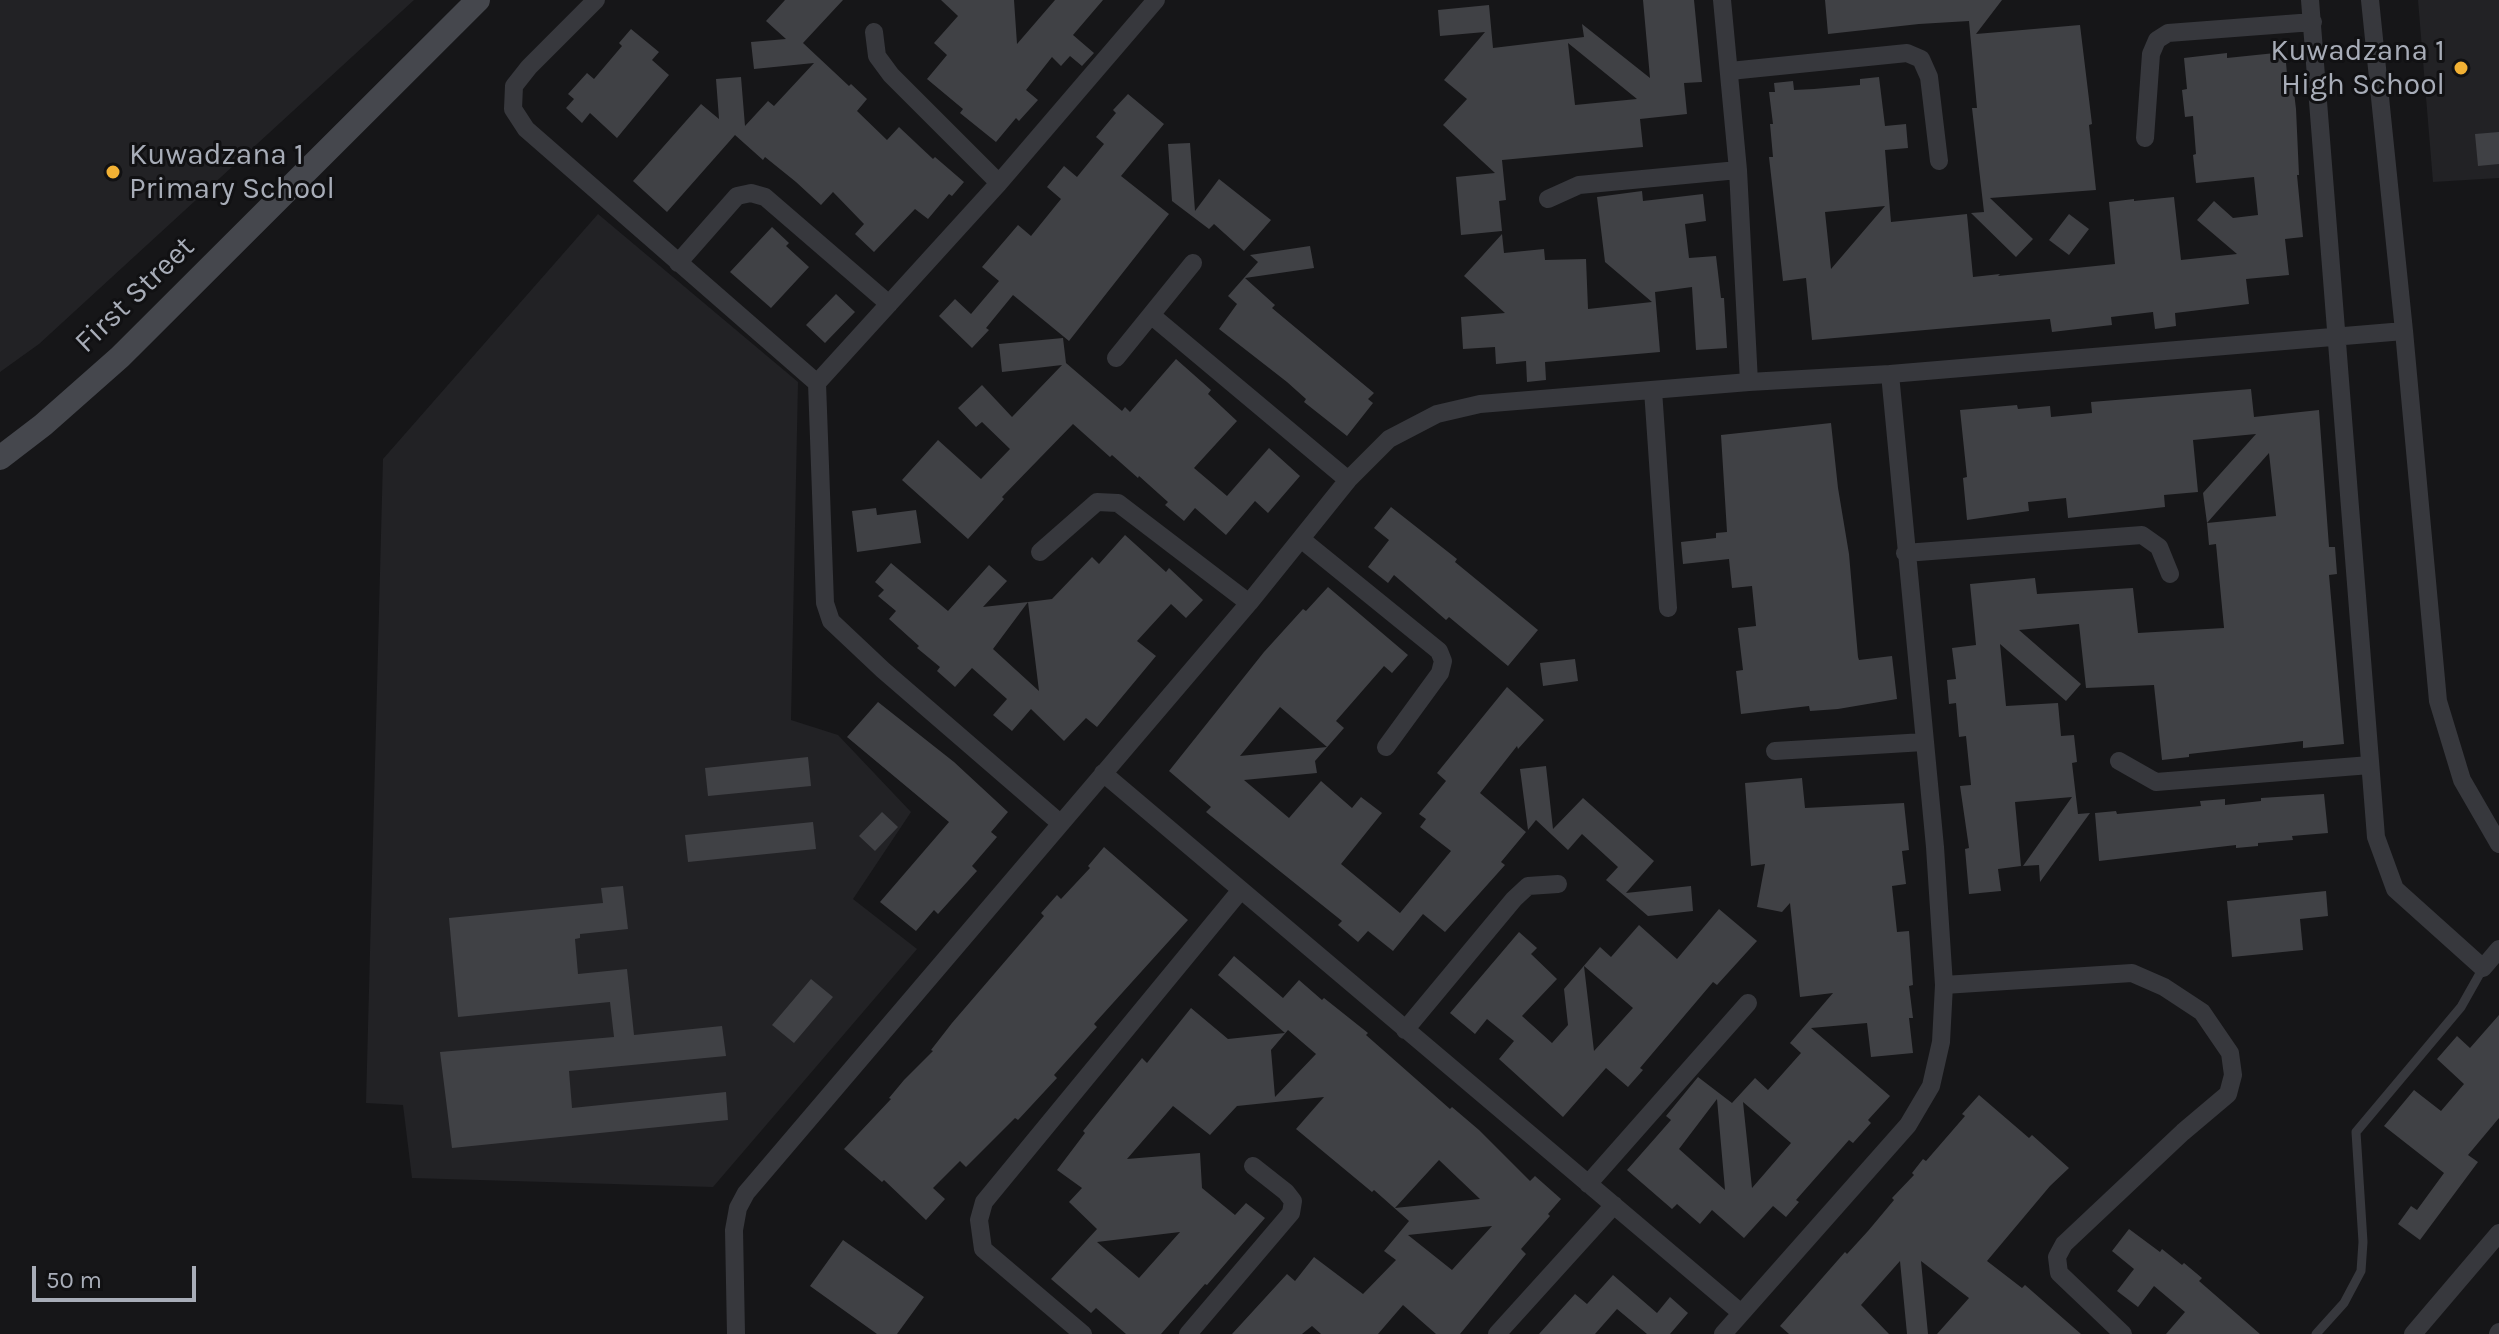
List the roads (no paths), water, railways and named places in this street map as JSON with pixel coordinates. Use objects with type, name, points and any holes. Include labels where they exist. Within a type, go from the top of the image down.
[{"type":"street","name":"First Street","points":[[0,458],[43,425],[120,357],[478,0]]},
{"type":"street","points":[[596,0],[514,86],[513,109],[526,129],[817,383]]},
{"type":"street","points":[[1060,823],[831,621],[825,603],[817,383],[999,183],[1156,0]]},
{"type":"street","points":[[1722,0],[1738,170],[1749,382]]},
{"type":"street","points":[[2310,0],[2376,837],[2395,889],[2483,968],[2499,949]]},
{"type":"street","points":[[2370,0],[2438,701],[2462,780],[2499,844]]},
{"type":"street","points":[[2145,138],[2151,54],[2157,40],[2168,33],[2313,22]]},
{"type":"street","points":[[874,32],[877,56],[891,75],[999,183]]},
{"type":"street","points":[[1730,71],[1907,53],[1921,59],[1929,77],[1939,161]]},
{"type":"street","points":[[1548,199],[1579,185],[1738,170]]},
{"type":"street","points":[[678,263],[737,196],[751,193],[765,197],[889,304]]},
{"type":"street","points":[[1116,358],[1193,263]]},
{"type":"street","points":[[1151,315],[1348,480]]},
{"type":"street","points":[[736,1334],[734,1230],[738,1208],[746,1193],[1249,603],[1348,480],[1389,439],[1437,414],[1480,404],[2404,331]]},
{"type":"street","points":[[1723,1334],[1908,1125],[1931,1086],[1941,1042],[1944,985],[1890,374]]},
{"type":"street","points":[[1653,390],[1668,608]]},
{"type":"street","points":[[1040,552],[1097,502],[1118,503],[1249,603]]},
{"type":"street","points":[[1905,553],[2142,535],[2159,547],[2170,574]]},
{"type":"street","points":[[1301,539],[1439,651],[1443,661],[1440,673],[1386,747]]},
{"type":"street","points":[[1775,751],[1924,742]]},
{"type":"street","points":[[2119,761],[2156,782],[2370,765]]},
{"type":"street","points":[[1103,773],[1740,1312]]},
{"type":"street","points":[[1405,1030],[1514,899],[1528,886],[1558,884]]},
{"type":"street","points":[[1083,1334],[983,1249],[979,1220],[984,1202],[1240,891]]},
{"type":"street","points":[[1944,985],[2132,973],[2164,987],[2202,1012],[2230,1053],[2233,1075],[2228,1094],[2064,1244],[2057,1257],[2059,1273],[2123,1334]]},
{"type":"street","points":[[1588,1184],[1748,1003]]},
{"type":"street","points":[[1188,1334],[1291,1213],[1293,1201],[1286,1192],[1253,1166]]},
{"type":"street","points":[[1497,1334],[1614,1205]]},
{"type":"street","points":[[2413,1334],[2499,1233]]},
{"type":"lane","points":[[2316,1334],[2344,1303],[2361,1271],[2363,1242],[2356,1132],[2461,1007],[2483,968]]},
{"type":"place","name":"Kuwadzana 1 High School","points":[[2461,68]]},
{"type":"place","name":"Kuwadzana 1 Primary School","points":[[113,172]]}]
